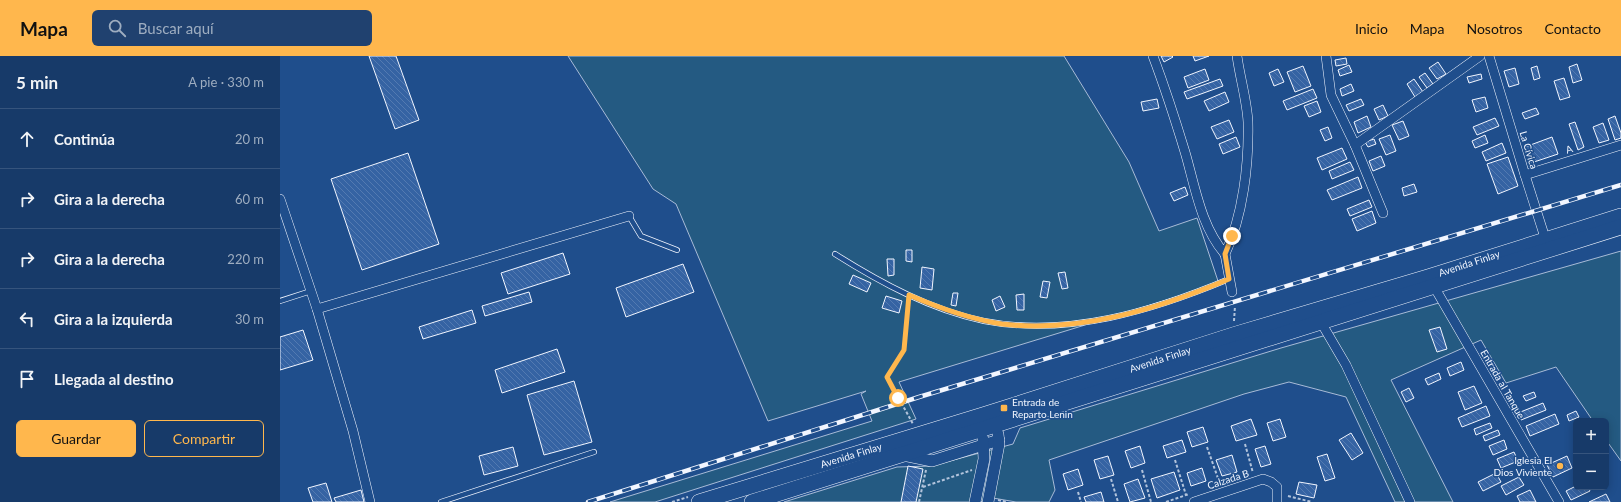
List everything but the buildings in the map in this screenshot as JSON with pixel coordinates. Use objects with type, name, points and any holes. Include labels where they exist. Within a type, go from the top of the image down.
[{"type":"highway","name":"Avenida Finlay","points":[[752,502],[982,430],[1318,317],[1548,244],[1621,216]]},
{"type":"highway","name":"Avenida Finlay","points":[[1548,244],[1621,228]]},
{"type":"highway","name":"Avenida Finlay","points":[[699,502],[983,415],[1236,334],[1318,317]]},
{"type":"street","points":[[1153,56],[1169,97],[1203,215],[1213,237],[1225,254],[1232,292]]},
{"type":"street","points":[[1225,254],[1240,210],[1246,163],[1248,121],[1237,56]]},
{"type":"street","points":[[1326,56],[1331,95],[1355,145],[1383,212]]},
{"type":"street","points":[[1355,145],[1480,56]]},
{"type":"street","name":"La Cívica","points":[[1489,56],[1524,175],[1548,244]]},
{"type":"street","name":"A","points":[[1524,175],[1621,145]]},
{"type":"street","points":[[280,199],[317,309],[353,431],[370,502]]},
{"type":"street","points":[[317,309],[629,216]]},
{"type":"street","name":"Entrada al Tanque","points":[[1431,282],[1559,502]]},
{"type":"street","points":[[1318,317],[1346,365],[1410,502]]},
{"type":"street","points":[[983,415],[997,425],[999,440],[988,502]]},
{"type":"street","points":[[975,502],[984,459],[982,430],[983,415]]},
{"type":"street","points":[[902,455],[932,461],[999,440]]},
{"type":"street","name":"Calzada B","points":[[1194,502],[1263,479],[1271,482],[1276,487],[1277,502]]},
{"type":"lane","points":[[629,216],[641,236],[677,250]]},
{"type":"lane","points":[[835,254],[872,276],[909,295],[948,311],[983,320],[1016,325],[1047,325],[1086,322],[1134,313],[1182,298],[1229,279]]},
{"type":"lane","points":[[280,301],[311,291]]},
{"type":"lane","points":[[441,502],[594,452]]},
{"type":"path","points":[[909,295],[904,350],[887,377],[914,425]]},
{"type":"path","points":[[1235,306],[1234,324],[1236,334]]},
{"type":"path","points":[[1245,444],[1253,473]]},
{"type":"path","points":[[1207,447],[1220,484]]},
{"type":"path","points":[[919,502],[928,460]]},
{"type":"path","points":[[1175,460],[1186,495]]},
{"type":"path","points":[[923,487],[972,470],[971,476]]},
{"type":"path","points":[[1142,470],[1151,502]]},
{"type":"path","points":[[1111,479],[1118,502]]},
{"type":"path","points":[[1078,492],[1081,502]]},
{"type":"path","points":[[1288,496],[1312,502]]},
{"type":"shaded area","points":[[568,56],[1064,56],[1129,162],[1159,231],[1197,218],[1219,284],[899,382],[916,419],[655,502],[610,502],[872,421],[861,394],[866,391],[768,421],[676,204],[653,189]]},
{"type":"shaded area","points":[[1621,251],[1621,461],[1609,444],[1609,418],[1591,418],[1556,367],[1506,383],[1481,340],[1391,380],[1453,502],[1395,502],[1346,397],[1289,382],[1244,394],[1049,460],[1055,490],[1049,502],[1016,502],[993,498],[980,502],[784,502],[897,467],[931,466],[1013,444],[1020,428],[1281,348]]},
{"type":"railway","points":[[588,502],[919,397],[1621,185]]},
{"type":"place","name":"Entrada de Reparto Lenin","points":[[1004,408]]},
{"type":"place","name":"Iglesia El Dios Viviente","points":[[1560,466]]},
{"type":"route","points":[[898,398],[887,377],[904,350],[909,295],[948,311],[1001,324],[1031,326],[1086,322],[1108,318],[1160,306],[1229,279],[1225,254],[1232,236]]}]
